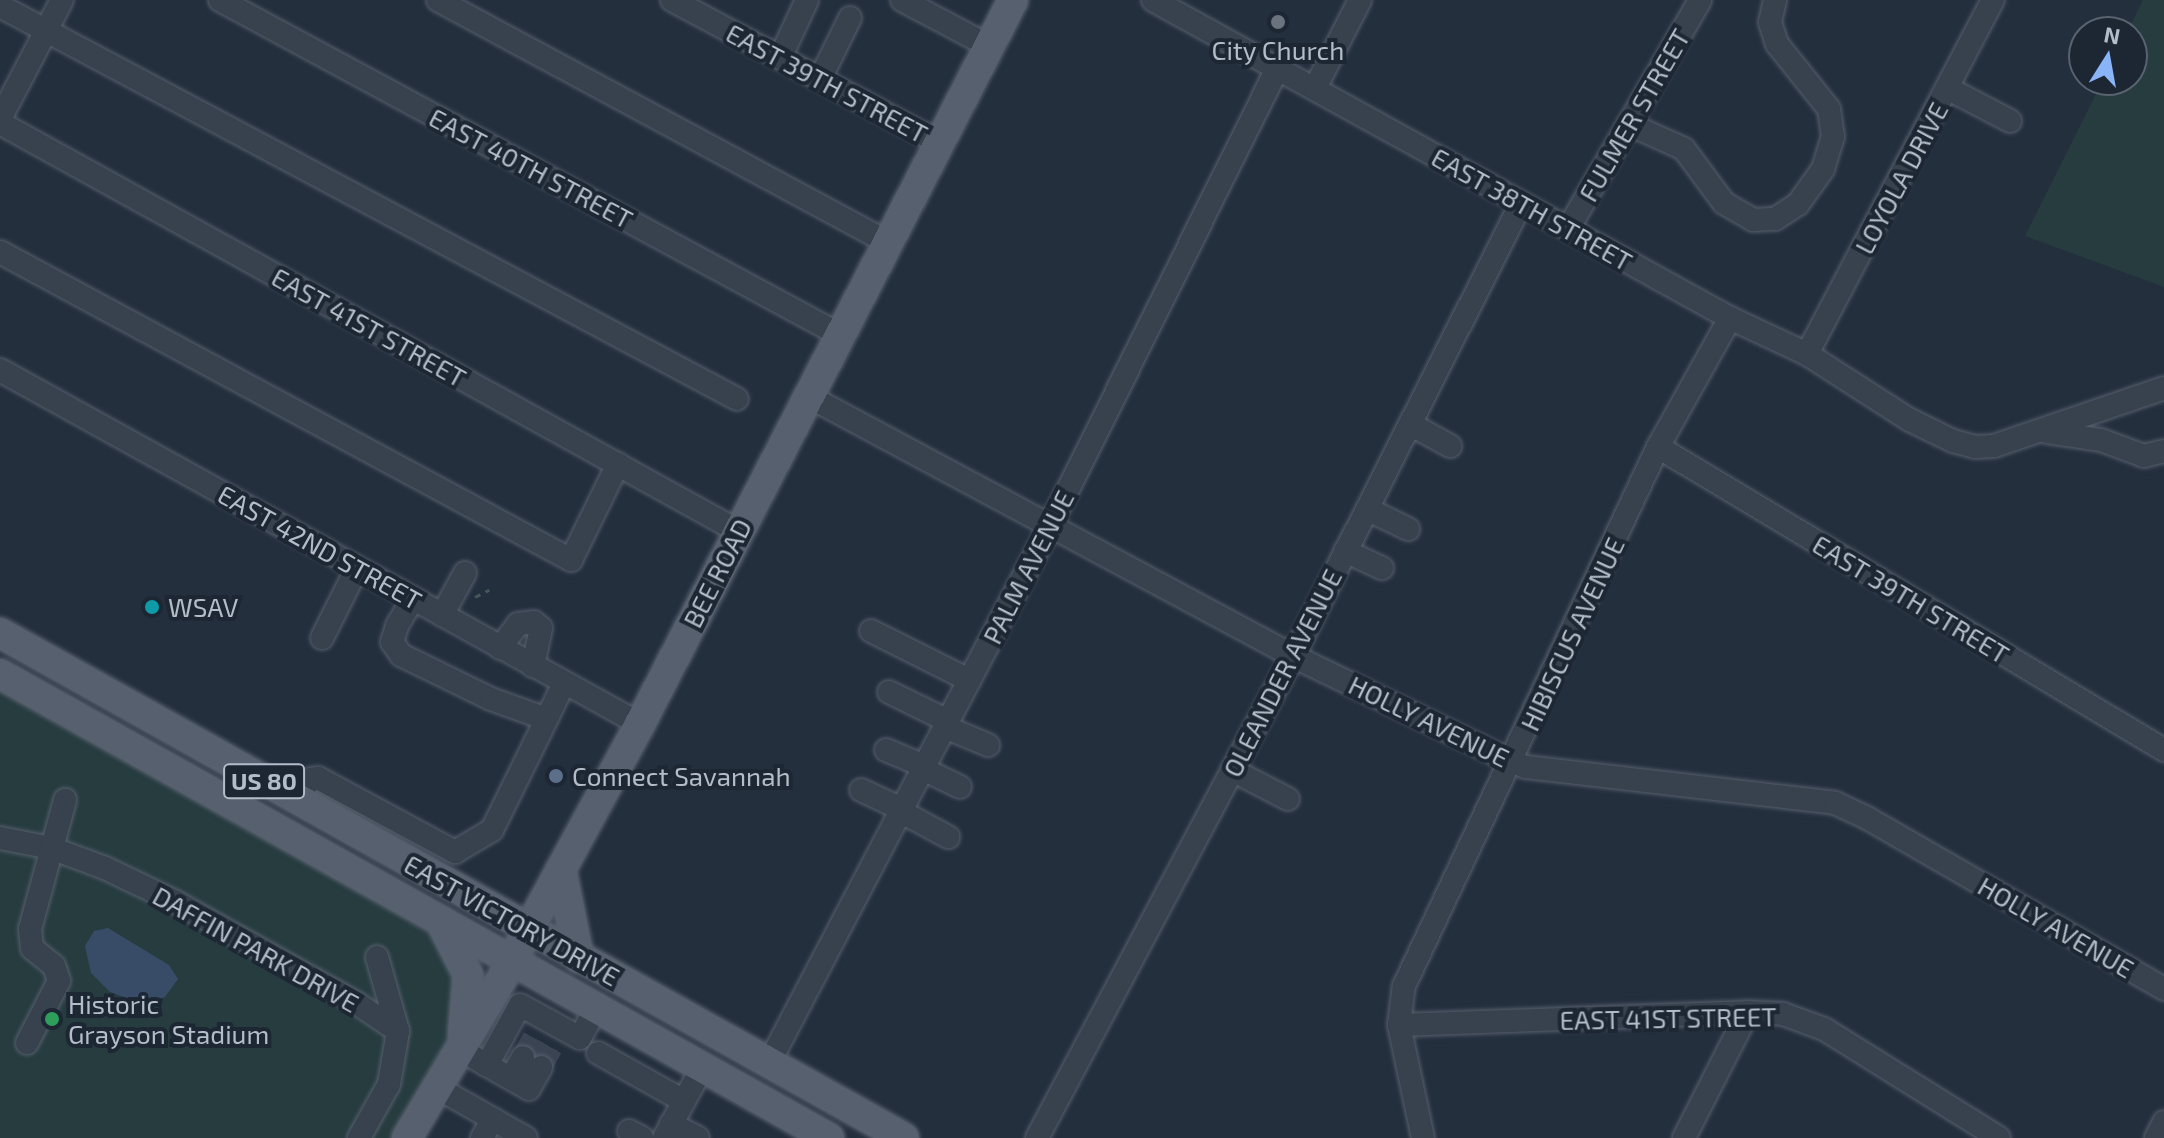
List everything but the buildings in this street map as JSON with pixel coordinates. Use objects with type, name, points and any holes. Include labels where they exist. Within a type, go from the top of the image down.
[{"type":"main road","name":"BEE ROAD","points":[[408,1138],[511,960],[640,724],[1013,0]]},
{"type":"main road","name":"EAST VICTORY DRIVE","points":[[0,633],[295,798],[441,863],[528,929],[904,1138]]},
{"type":"main road","name":"EAST VICTORY DRIVE","points":[[0,674],[829,1138]]},
{"type":"main road","points":[[561,869],[579,958]]},
{"type":"main road","points":[[440,920],[468,975],[461,1047]]},
{"type":"street","points":[[0,121],[62,0]]},
{"type":"street","name":"EAST 40TH STREET","points":[[220,0],[842,336]]},
{"type":"street","points":[[438,0],[889,243]]},
{"type":"street","name":"EAST 39TH STREET","points":[[672,0],[700,6],[775,55],[940,143]]},
{"type":"street","points":[[775,55],[795,0]]},
{"type":"street","points":[[775,55],[807,0]]},
{"type":"street","points":[[902,0],[989,46]]},
{"type":"street","points":[[1315,88],[1360,0]]},
{"type":"street","name":"FULMER STREET","points":[[1568,229],[1700,0]]},
{"type":"street","points":[[1629,124],[1684,149],[1724,203],[1753,220],[1775,219],[1798,204],[1823,169],[1833,137],[1829,109],[1777,44],[1770,22],[1775,0]]},
{"type":"street","name":"LOYOLA DRIVE","points":[[1807,354],[1949,89],[1993,0]]},
{"type":"street","name":"EAST 38TH STREET","points":[[1167,3],[1521,204],[1730,318],[1807,354],[1910,420],[1975,447],[1994,446],[2164,388]]},
{"type":"street","points":[[0,6],[737,399]]},
{"type":"street","points":[[820,79],[850,18]]},
{"type":"street","name":"PALM AVENUE","points":[[769,1063],[1051,524],[1278,67]]},
{"type":"street","points":[[1949,89],[2010,121]]},
{"type":"street","name":"EAST 41ST STREET","points":[[0,121],[738,531]]},
{"type":"street","name":"OLEANDER AVENUE","points":[[1037,1138],[1293,656],[1521,204]]},
{"type":"street","points":[[0,252],[571,560],[618,464]]},
{"type":"street","name":"HIBISCUS AVENUE","points":[[1423,1138],[1399,1025],[1404,986],[1658,447],[1730,318]]},
{"type":"street","name":"EAST 42ND STREET","points":[[0,370],[640,724]]},
{"type":"street","name":"HOLLY AVENUE","points":[[808,396],[1293,656],[1512,762],[1526,767],[1835,803],[1867,818],[2164,989]]},
{"type":"street","points":[[1410,424],[1450,446]]},
{"type":"street","points":[[2038,431],[2101,440],[2144,456],[2164,451]]},
{"type":"street","name":"EAST 39TH STREET","points":[[1658,447],[2164,750]]},
{"type":"street","points":[[1367,509],[1408,529]]},
{"type":"street","points":[[1345,551],[1382,568]]},
{"type":"street","points":[[322,638],[357,568]]},
{"type":"street","points":[[442,615],[465,573]]},
{"type":"street","points":[[413,599],[397,626],[392,642],[401,655],[491,699],[541,717],[548,716]]},
{"type":"street","points":[[500,648],[518,624],[534,622],[541,628],[533,666]]},
{"type":"street","points":[[871,631],[969,680]]},
{"type":"street","points":[[295,798],[311,779],[318,778],[441,863],[492,830],[564,683]]},
{"type":"street","points":[[889,692],[988,745]]},
{"type":"street","points":[[103,731],[120,701]]},
{"type":"street","points":[[886,750],[960,787]]},
{"type":"street","points":[[1232,770],[1288,799]]},
{"type":"street","points":[[861,790],[948,837]]},
{"type":"street","points":[[27,1043],[59,981],[54,966],[32,948],[30,940],[65,800]]},
{"type":"street","name":"DAFFIN PARK DRIVE","points":[[0,838],[51,848],[105,868],[176,902],[353,1001],[398,1031]]},
{"type":"street","points":[[359,1138],[389,1084],[398,1031],[377,957]]},
{"type":"street","points":[[547,1028],[556,985]]},
{"type":"street","points":[[487,1065],[520,1005],[547,1028],[580,1038],[596,1008]]},
{"type":"street","points":[[1684,1138],[1748,1012]]},
{"type":"street","name":"EAST 41ST STREET","points":[[1399,1025],[1748,1012],[1783,1014],[1824,1029],[1999,1138]]},
{"type":"street","points":[[461,1047],[529,1089],[532,1062]]},
{"type":"street","points":[[598,1053],[684,1101]]},
{"type":"street","points":[[698,1138],[668,1131],[702,1068]]},
{"type":"street","points":[[438,1088],[488,1129],[526,1138]]},
{"type":"street","points":[[2156,1138],[2164,1122]]},
{"type":"green space","points":[[2143,0],[2164,0],[2164,287],[2025,236],[2095,96],[2148,96],[2148,16],[2135,16]]},
{"type":"green space","points":[[0,688],[430,932],[464,992],[438,1073],[398,1138],[0,1138]]},
{"type":"water","points":[[108,928],[169,965],[178,979],[165,997],[149,1002],[132,1000],[110,992],[91,973],[85,946],[94,931]]},
{"type":"tunnel","points":[[523,1057],[535,1034]]},
{"type":"tunnel","points":[[541,1067],[553,1045]]},
{"type":"place","name":"City Church","points":[[1278,22]]},
{"type":"place","name":"WSAV","points":[[152,607]]},
{"type":"place","name":"Connect Savannah","points":[[556,776]]},
{"type":"place","name":"Historic Grayson Stadium","points":[[52,1019]]}]
